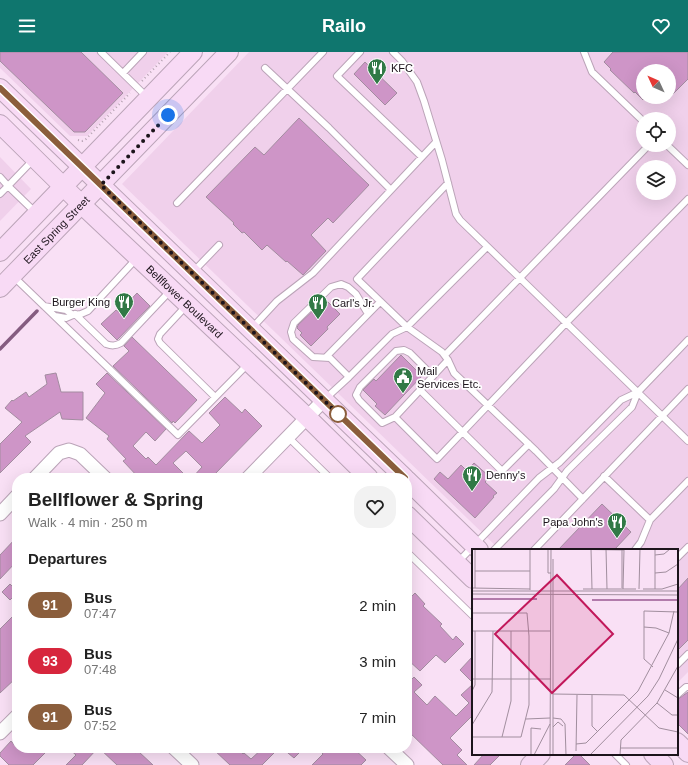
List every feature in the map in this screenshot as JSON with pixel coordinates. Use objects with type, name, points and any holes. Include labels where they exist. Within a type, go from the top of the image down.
[{"type":"main road","points":[[3,246],[37,214],[82,167],[143,92],[193,52]]},
{"type":"main road","name":"East Spring Street","points":[[6,282],[230,52]]},
{"type":"main road","points":[[0,88],[400,473]]},
{"type":"main road","name":"Bellflower Boulevard","points":[[4,130],[307,417],[364,473]]},
{"type":"main road","points":[[412,485],[477,548]]},
{"type":"main road","points":[[412,520],[468,572]]},
{"type":"main road","points":[[678,743],[688,753]]},
{"type":"main road","points":[[530,765],[540,755]]},
{"type":"main road","points":[[654,755],[664,765]]},
{"type":"street","points":[[253,473],[324,400]]},
{"type":"street","points":[[40,473],[59,453],[69,450],[80,454],[100,473]]},
{"type":"street","points":[[0,514],[12,501]]},
{"type":"street","points":[[0,733],[12,721]]},
{"type":"street","points":[[179,753],[192,765]]},
{"type":"street","points":[[394,753],[407,765]]},
{"type":"lane","points":[[122,73],[143,52]]},
{"type":"lane","points":[[177,203],[324,52]]},
{"type":"lane","points":[[360,52],[337,76],[422,157]]},
{"type":"lane","points":[[393,52],[402,61],[417,82],[424,101],[456,214],[460,220],[688,441]]},
{"type":"lane","points":[[584,52],[592,72],[636,114]]},
{"type":"lane","points":[[104,53],[122,73],[143,92]]},
{"type":"lane","points":[[265,68],[329,128],[391,190]]},
{"type":"lane","points":[[251,329],[277,301],[313,273],[436,142]]},
{"type":"lane","points":[[433,376],[410,353],[404,350],[396,351],[360,387],[356,395],[359,400],[382,423],[395,417],[433,376],[446,358],[520,278],[642,152]]},
{"type":"lane","points":[[674,152],[688,165]]},
{"type":"lane","points":[[0,194],[35,158]]},
{"type":"lane","points":[[0,177],[37,214]]},
{"type":"lane","points":[[448,183],[357,279],[407,327],[442,352],[454,373],[529,444],[582,499]]},
{"type":"lane","points":[[395,417],[437,458],[566,323],[688,199]]},
{"type":"lane","points":[[192,273],[219,244]]},
{"type":"lane","points":[[324,400],[350,377],[392,334],[407,327],[487,247]]},
{"type":"lane","points":[[55,316],[66,318],[74,314],[81,314],[88,311],[138,258]]},
{"type":"lane","points":[[6,282],[44,306],[178,435],[249,362]]},
{"type":"lane","points":[[350,377],[330,358],[313,357],[293,339],[291,332],[294,324],[331,287],[341,284],[348,287],[356,294],[368,314]]},
{"type":"lane","points":[[44,306],[66,310],[74,314],[106,344],[116,346],[121,343],[171,289]]},
{"type":"lane","points":[[326,357],[380,302]]},
{"type":"lane","points":[[187,304],[160,334],[158,339],[160,343],[215,397]]},
{"type":"lane","points":[[477,548],[539,478],[553,469],[621,400],[638,392],[688,340]]},
{"type":"lane","points":[[535,549],[688,389]]},
{"type":"lane","points":[[420,390],[502,471],[529,444]]},
{"type":"lane","points":[[495,549],[554,489],[567,471],[632,407],[638,392]]},
{"type":"lane","points":[[288,437],[325,473]]},
{"type":"lane","points":[[604,476],[650,520]]},
{"type":"lane","points":[[635,549],[641,542],[650,520],[688,481]]},
{"type":"lane","points":[[678,557],[688,547]]},
{"type":"lane","points":[[412,557],[472,615]]},
{"type":"lane","points":[[468,572],[472,561]]},
{"type":"lane","points":[[678,664],[688,654]]},
{"type":"lane","points":[[678,694],[688,687]]},
{"type":"lane","points":[[616,755],[626,765]]},
{"type":"path","points":[[78,140],[82,141],[86,139],[143,92],[170,52]]},
{"type":"shaded area","points":[[0,52],[168,52],[87,136],[70,136],[0,68]]},
{"type":"shaded area","points":[[249,52],[688,52],[688,672],[678,682],[678,549],[499,549],[122,184]]},
{"type":"shaded area","points":[[0,157],[31,189],[0,221]]},
{"type":"building","points":[[0,52],[81,52],[123,93],[85,132],[74,132],[0,61]]},
{"type":"building","points":[[613,52],[688,52],[688,79],[676,91],[676,64],[636,64],[636,93],[634,93],[610,70],[611,69],[604,62]]},
{"type":"building","name":"KFC","points":[[365,62],[397,93],[385,105],[354,74]]},
{"type":"building","points":[[299,118],[369,185],[333,223],[328,218],[311,235],[326,251],[303,275],[267,245],[262,250],[244,232],[242,233],[233,224],[234,223],[206,197],[255,147],[264,155]]},
{"type":"building","points":[[137,293],[150,306],[117,340],[101,324],[116,310],[119,312]]},
{"type":"building","name":"Carl's Jr.","points":[[325,299],[340,314],[311,346],[300,335],[302,333],[297,328],[298,325]]},
{"type":"building","points":[[132,337],[197,400],[175,423],[173,421],[172,423],[113,366],[129,351],[124,346]]},
{"type":"building","points":[[401,355],[422,376],[385,415],[375,406],[377,404],[363,390],[374,379],[376,381]]},
{"type":"building","points":[[56,373],[61,392],[83,392],[83,420],[62,419],[60,412],[25,436],[31,442],[0,473],[0,444],[22,422],[5,408],[12,400],[13,401],[26,392],[29,397],[47,384],[45,375]]},
{"type":"building","points":[[107,373],[166,429],[155,441],[146,432],[133,446],[146,459],[148,457],[156,465],[189,431],[202,443],[220,425],[209,413],[225,397],[242,413],[245,409],[262,426],[216,473],[197,473],[202,467],[186,451],[173,463],[183,473],[134,473],[123,461],[126,459],[107,439],[109,436],[86,418],[105,393],[96,384]]},
{"type":"building","name":"Denny's","points":[[474,463],[490,477],[485,482],[497,493],[475,518],[434,479],[440,472],[448,479],[461,465],[467,471]]},
{"type":"building","points":[[602,504],[631,532],[615,549],[559,549]]},
{"type":"building","points":[[12,542],[12,566],[0,579],[0,555]]},
{"type":"building","points":[[688,578],[688,640],[678,650],[678,589]]},
{"type":"building","points":[[10,584],[12,586],[12,598],[10,600],[2,592]]},
{"type":"building","points":[[415,593],[425,604],[423,606],[442,624],[440,626],[453,640],[456,636],[464,644],[445,663],[436,655],[420,671],[412,664],[412,596]]},
{"type":"building","points":[[12,617],[12,682],[0,693],[0,629]]},
{"type":"building","points":[[472,657],[472,682],[460,670]]},
{"type":"building","points":[[414,677],[422,685],[414,692],[427,705],[435,696],[456,716],[469,703],[461,695],[472,685],[472,716],[450,738],[462,750],[457,755],[467,765],[443,765],[412,735],[412,679]]},
{"type":"building","points":[[688,692],[688,734],[678,724],[678,699]]},
{"type":"building","points":[[11,741],[12,753],[45,753],[33,765],[9,765],[0,756],[0,753]]},
{"type":"building","points":[[74,753],[93,753],[82,765],[66,765],[76,755]]},
{"type":"building","points":[[104,753],[140,753],[153,765],[117,765]]},
{"type":"building","points":[[217,753],[244,753],[251,759],[258,753],[274,753],[262,765],[230,765]]},
{"type":"building","points":[[288,753],[299,753],[294,758]]},
{"type":"building","points":[[322,753],[358,753],[366,760],[361,765],[312,765],[323,754]]},
{"type":"building","points":[[483,755],[500,755],[490,765],[474,765]]},
{"type":"building","points":[[575,755],[580,755],[590,765],[565,765]]},
{"type":"waterway","points":[[0,349],[37,311]]},
{"type":"bus line","name":"91","points":[[0,88],[400,473]]},
{"type":"place","name":"KFC","points":[[377,85]]},
{"type":"place","name":"Burger King","points":[[124,319]]},
{"type":"place","name":"Carl's Jr.","points":[[318,320]]},
{"type":"place","name":"Mail Services Etc.","points":[[403,394]]},
{"type":"place","name":"Denny's","points":[[472,492]]},
{"type":"place","name":"Papa John's","points":[[617,539]]},
{"type":"route","points":[[168,115],[101,185],[338,414]]}]
